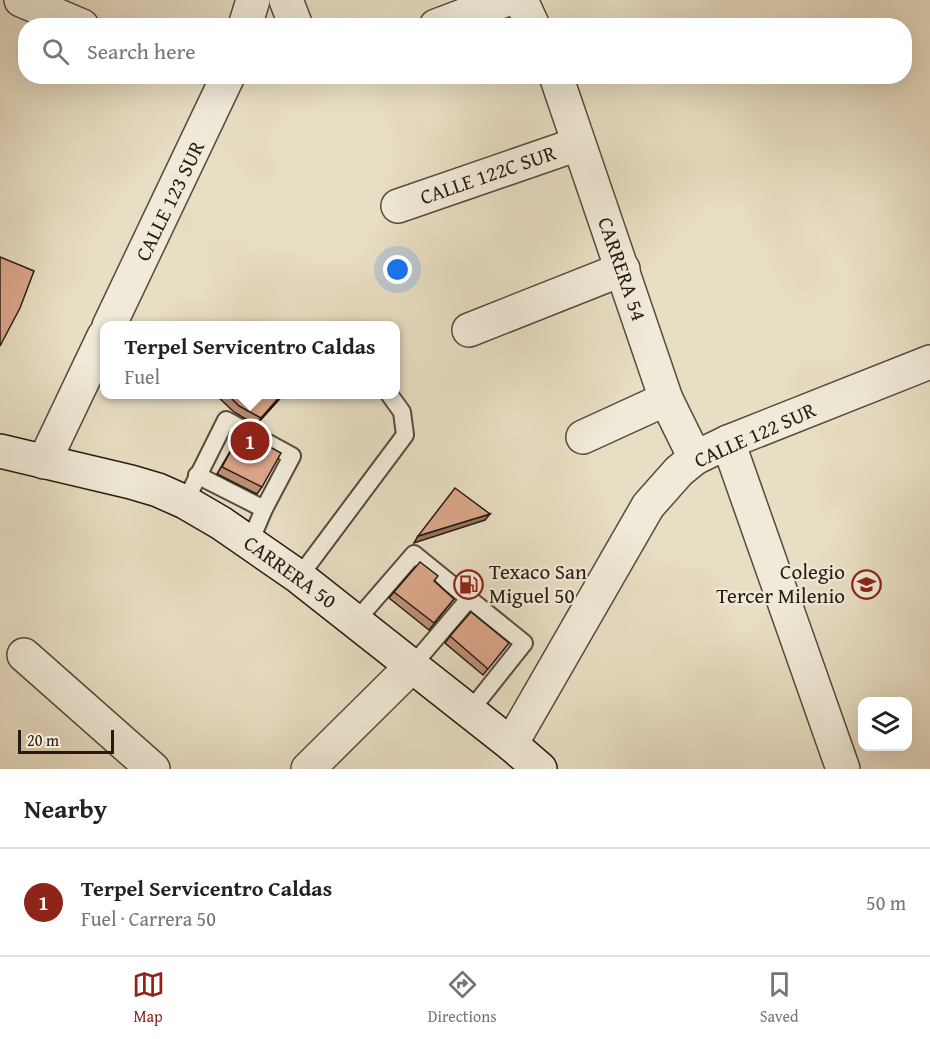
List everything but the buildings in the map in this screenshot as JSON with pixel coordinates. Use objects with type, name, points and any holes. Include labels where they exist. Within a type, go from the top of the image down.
[{"type":"street","points":[[21,0],[63,18]]},
{"type":"street","points":[[247,18],[253,0]]},
{"type":"street","points":[[286,0],[293,18]]},
{"type":"street","points":[[457,18],[505,0]]},
{"type":"street","points":[[521,0],[529,18]]},
{"type":"street","name":"CALLE 123 SUR","points":[[111,321],[217,84]]},
{"type":"street","name":"CARRERA 54","points":[[559,84],[666,399],[695,458]]},
{"type":"street","name":"CALLE 122C SUR","points":[[398,206],[578,144]]},
{"type":"street","points":[[469,330],[623,269]]},
{"type":"street","points":[[44,462],[100,346]]},
{"type":"street","name":"CALLE 122 SUR","points":[[511,744],[648,506],[679,471],[695,458],[728,442],[930,362]]},
{"type":"street","points":[[583,437],[666,399]]},
{"type":"street","points":[[728,442],[843,769]]},
{"type":"street","name":"CARRERA 50","points":[[0,451],[158,490],[191,489],[250,542],[356,621],[540,769]]},
{"type":"street","points":[[24,655],[153,769]]},
{"type":"street","points":[[308,769],[412,666]]},
{"type":"lane","points":[[299,577],[405,435],[402,412],[393,399]]},
{"type":"lane","points":[[250,542],[264,509],[292,456],[226,420],[191,489],[264,509]]},
{"type":"lane","points":[[356,621],[414,554],[524,644],[470,711]]},
{"type":"lane","points":[[412,666],[469,599]]},
{"type":"place","name":"Terpel Servicentro Caldas","points":[[250,441]]},
{"type":"place","name":"Texaco San Miguel 50","points":[[468,584]]},
{"type":"place","name":"Colegio Tercer Milenio","points":[[866,584]]}]
